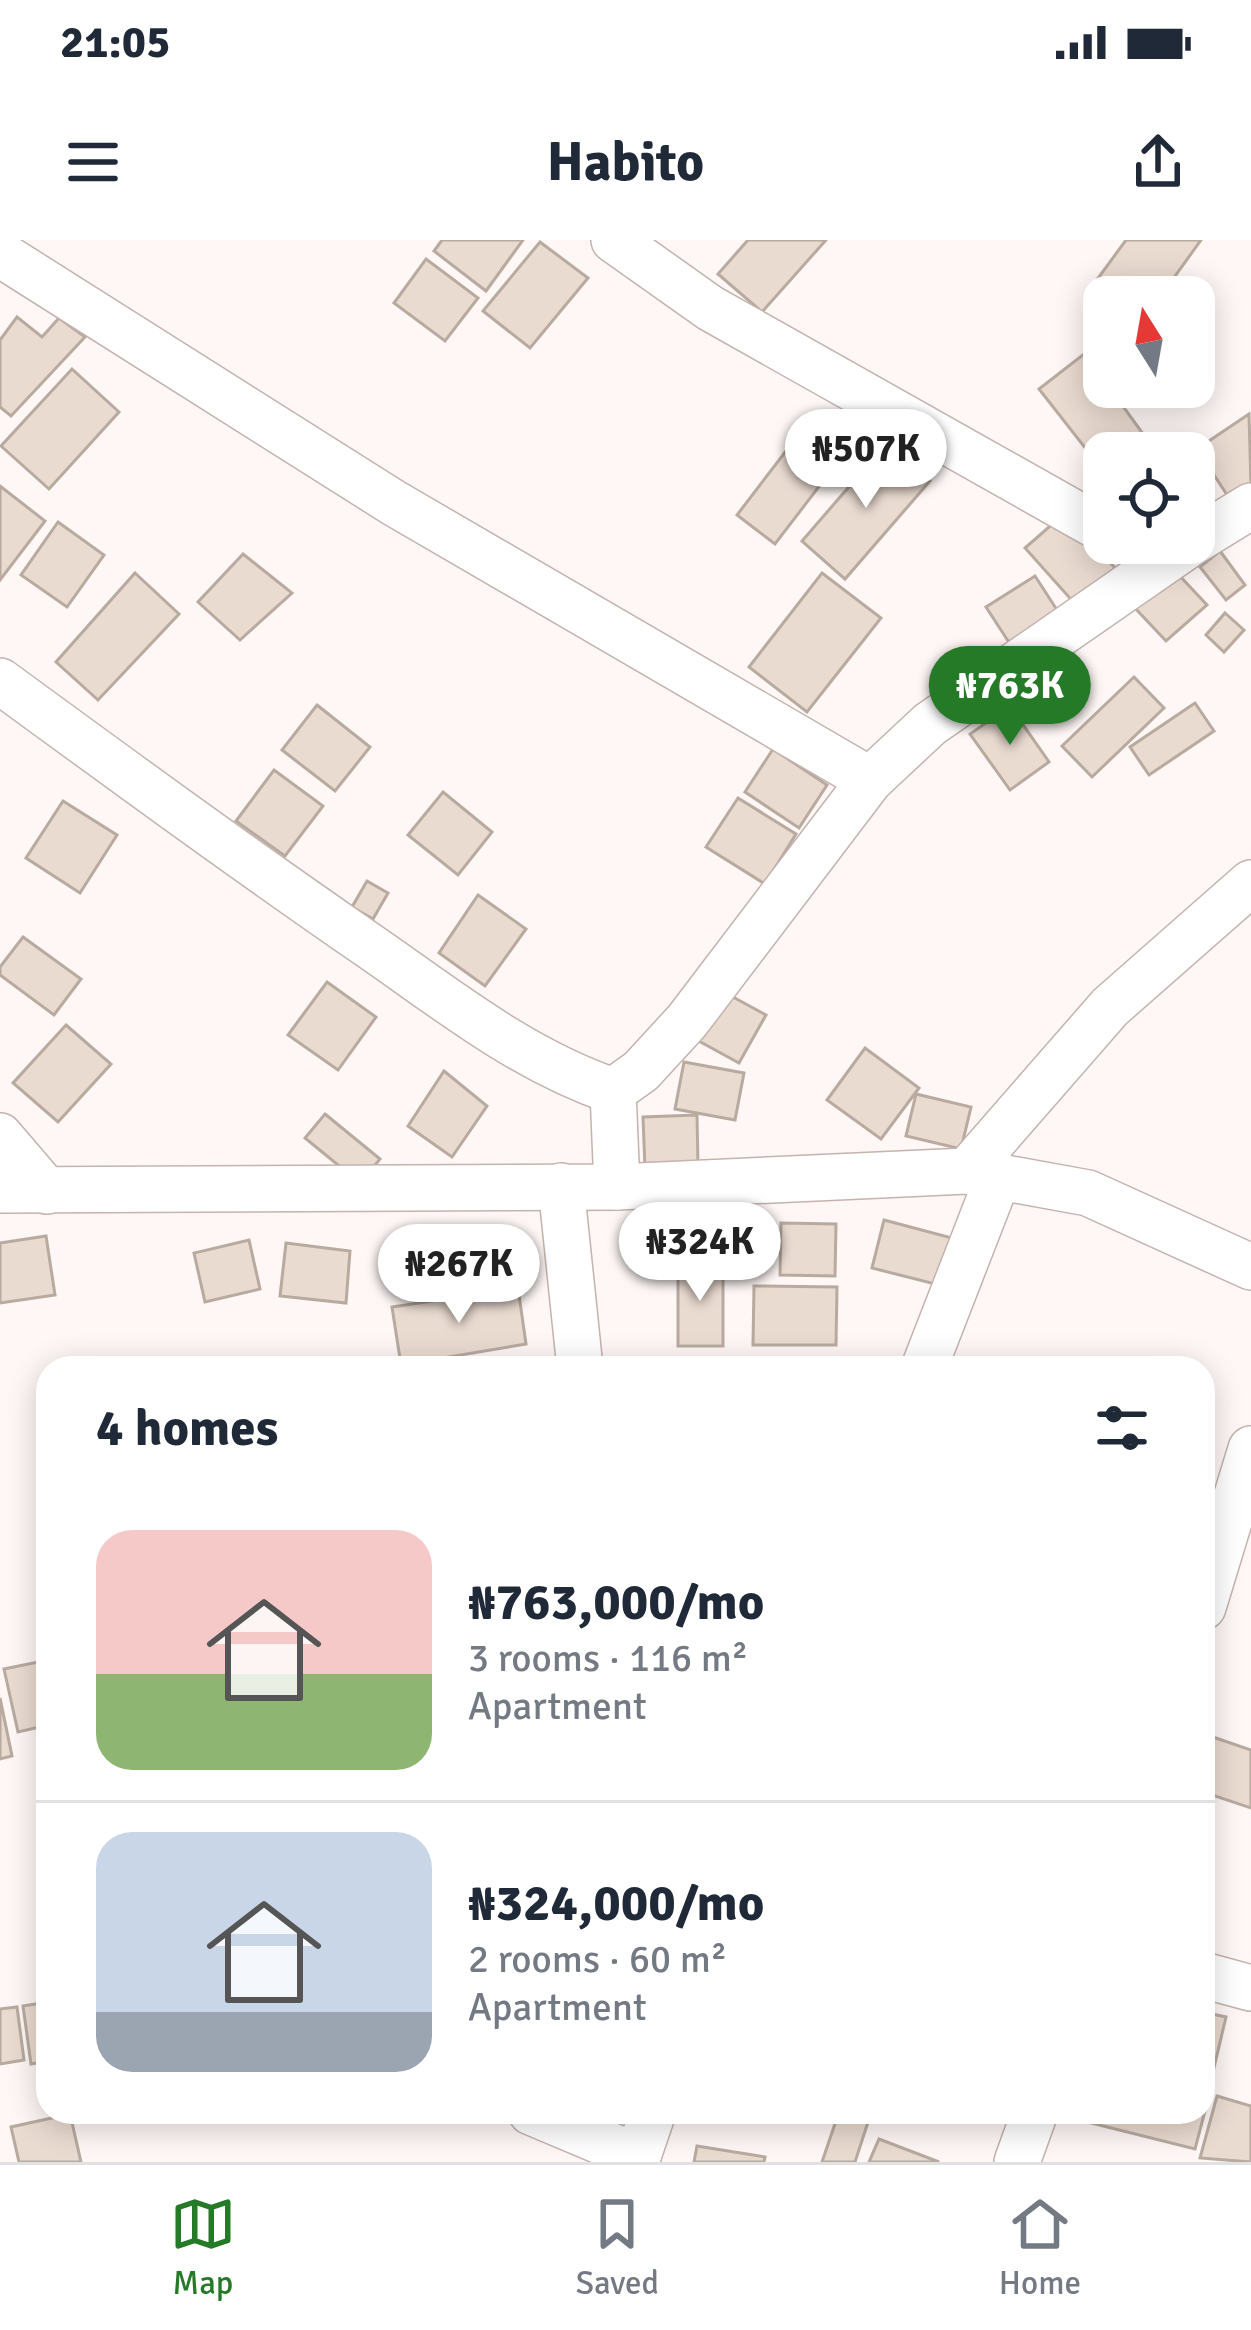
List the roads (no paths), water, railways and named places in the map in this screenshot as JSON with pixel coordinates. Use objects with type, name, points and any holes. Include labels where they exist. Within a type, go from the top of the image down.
[{"type":"street","points":[[614,240],[710,308],[1083,518]]},
{"type":"street","points":[[0,254],[394,503],[870,779]]},
{"type":"street","points":[[1215,524],[1251,506]]},
{"type":"street","points":[[613,1090],[641,1071],[687,1021],[870,779],[930,724],[1145,564]]},
{"type":"street","points":[[0,681],[521,1051],[566,1074],[613,1090]]},
{"type":"street","points":[[928,1356],[983,1173],[1110,1007],[1251,883]]},
{"type":"street","points":[[613,1090],[617,1187]]},
{"type":"street","points":[[0,1136],[47,1191]]},
{"type":"street","points":[[0,1190],[393,1191],[983,1173],[1088,1192],[1251,1267]]},
{"type":"street","points":[[561,1186],[579,1356]]},
{"type":"street","points":[[1215,1568],[1251,1449]]},
{"type":"street","points":[[1215,1978],[1251,1988]]},
{"type":"street","points":[[558,2124],[637,2160],[649,2124]]},
{"type":"street","points":[[1017,2162],[1031,2124]]}]
